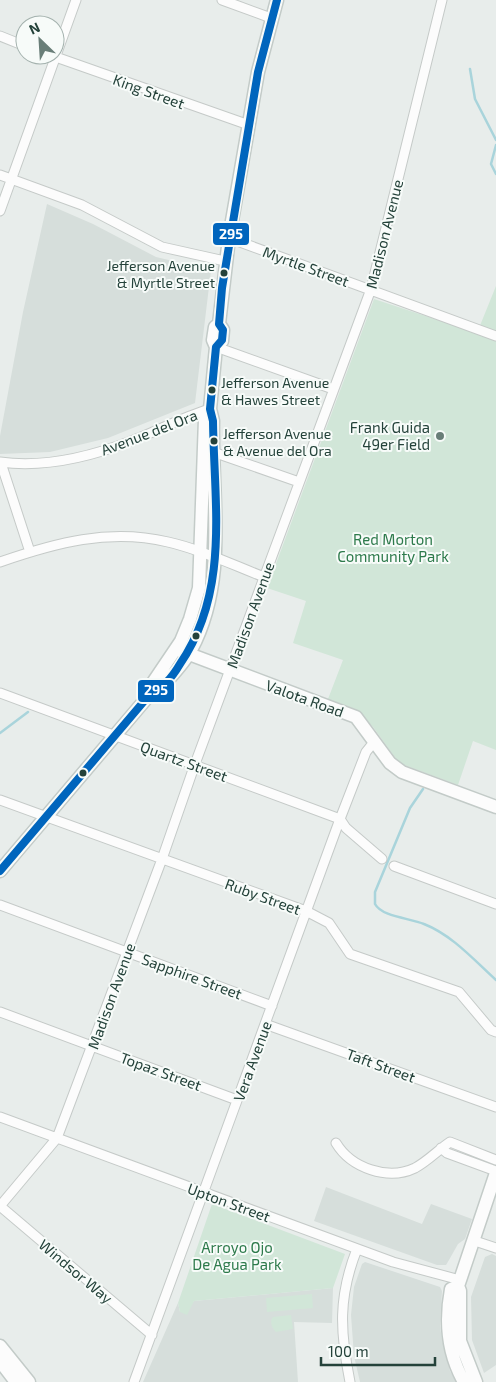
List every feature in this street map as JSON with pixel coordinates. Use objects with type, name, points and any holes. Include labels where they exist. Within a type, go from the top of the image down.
[{"type":"main road","points":[[152,693],[152,684],[176,648],[190,619],[199,588],[202,554],[200,511],[205,419],[210,409],[216,347],[213,340],[215,327],[219,324],[225,262],[249,125],[276,0]]},
{"type":"main road","points":[[0,871],[152,693],[158,691],[188,655],[201,629],[211,595],[215,559],[214,421],[210,409]]},
{"type":"main road","name":"Valota Road","points":[[176,648],[188,655],[356,717],[390,763],[402,772],[496,807]]},
{"type":"main road","points":[[476,1382],[460,1340],[458,1323],[459,1283],[475,1241],[496,1172]]},
{"type":"main road","points":[[459,1283],[450,1289],[448,1334],[456,1364],[464,1382]]},
{"type":"main road","points":[[0,1346],[28,1382]]},
{"type":"main road","points":[[0,1361],[16,1382]]},
{"type":"street","points":[[65,27],[76,0]]},
{"type":"street","points":[[222,0],[271,18]]},
{"type":"street","name":"Madison Avenue","points":[[0,1206],[57,1138],[162,860],[195,764],[371,290],[442,0]]},
{"type":"street","points":[[0,36],[15,42]]},
{"type":"street","name":"King Street","points":[[65,60],[249,125]]},
{"type":"street","points":[[0,211],[50,65]]},
{"type":"street","points":[[0,174],[82,205],[162,247],[225,262]]},
{"type":"street","name":"Myrtle Street","points":[[229,238],[496,336]]},
{"type":"street","points":[[216,347],[333,389]]},
{"type":"street","name":"Avenue del Ora","points":[[0,462],[36,463],[71,460],[133,441],[184,417],[210,409]]},
{"type":"street","points":[[213,452],[299,482]]},
{"type":"street","points":[[0,462],[30,552]]},
{"type":"street","points":[[0,562],[76,539],[133,536],[169,542],[264,577]]},
{"type":"street","name":"Quartz Street","points":[[0,693],[340,819]]},
{"type":"street","name":"Vera Avenue","points":[[134,1382],[340,819],[366,752],[374,742]]},
{"type":"street","name":"Ruby Street","points":[[0,800],[306,911],[329,923],[350,954],[460,992],[491,1030],[496,1032]]},
{"type":"street","points":[[340,819],[346,828],[382,858]]},
{"type":"street","points":[[394,866],[496,904]]},
{"type":"street","name":"Sapphire Street","points":[[0,905],[272,1006]]},
{"type":"street","name":"Topaz Street","points":[[0,1012],[237,1100]]},
{"type":"street","name":"Taft Street","points":[[265,1024],[496,1107]]},
{"type":"street","name":"Upton Street","points":[[0,1117],[357,1249],[459,1283]]},
{"type":"street","points":[[336,1143],[343,1154],[351,1160],[366,1168],[385,1173],[402,1173],[415,1168],[450,1142],[496,1160]]},
{"type":"street","points":[[441,1148],[496,1172]]},
{"type":"street","name":"Windsor Way","points":[[0,1206],[152,1334]]},
{"type":"street","points":[[475,1241],[496,1248]]},
{"type":"street","points":[[350,1382],[342,1326],[344,1287],[357,1249]]},
{"type":"shaded area","points":[[47,204],[93,224],[156,257],[211,270],[195,403],[108,438],[50,452],[0,454],[0,436],[23,312]]},
{"type":"shaded area","points":[[326,1187],[422,1224],[431,1204],[472,1219],[465,1239],[458,1244],[446,1265],[437,1265],[314,1221]]},
{"type":"shaded area","points":[[492,1254],[496,1256],[496,1365],[484,1373],[472,1340],[471,1297],[485,1257]]},
{"type":"shaded area","points":[[365,1262],[440,1287],[442,1291],[440,1326],[442,1340],[450,1371],[456,1382],[360,1382],[354,1356],[351,1315],[354,1287],[362,1264]]},
{"type":"shaded area","points":[[333,1288],[332,1323],[294,1322],[298,1382],[143,1382],[178,1303],[180,1312],[194,1301]]},
{"type":"green space","name":"Red Morton Community Park","points":[[496,286],[496,750],[473,741],[458,785],[399,763],[373,727],[355,709],[328,699],[343,660],[293,643],[306,601],[267,588],[374,299],[477,333]]},
{"type":"green space","name":"Arroyo Ojo De Agua Park","points":[[212,1204],[345,1254],[333,1288],[194,1301],[187,1315],[180,1312],[178,1303]]},
{"type":"green space","points":[[312,1294],[313,1308],[267,1312],[266,1298]]},
{"type":"green space","points":[[291,1315],[293,1329],[276,1332],[273,1329],[271,1321],[273,1317]]},
{"type":"waterway","points":[[470,69],[475,99],[496,140]]},
{"type":"waterway","points":[[496,145],[491,164],[496,174]]},
{"type":"waterway","points":[[0,733],[28,712]]},
{"type":"waterway","points":[[423,789],[410,808],[375,892],[375,904],[384,912],[424,924],[444,935],[496,980]]},
{"type":"transit line","name":"295","points":[[0,871],[151,693],[164,685],[171,677],[196,636],[206,607],[213,577],[216,546],[213,421],[210,409],[216,347],[222,340],[223,330],[219,324],[222,288],[258,72],[277,0]]},
{"type":"place","name":"Jefferson Avenue & Myrtle Street","points":[[224,273]]},
{"type":"place","name":"Jefferson Avenue & Hawes Street","points":[[212,390]]},
{"type":"place","name":"Frank Guida 49er Field","points":[[440,436]]},
{"type":"place","name":"Jefferson Avenue & Avenue del Ora","points":[[214,441]]}]
